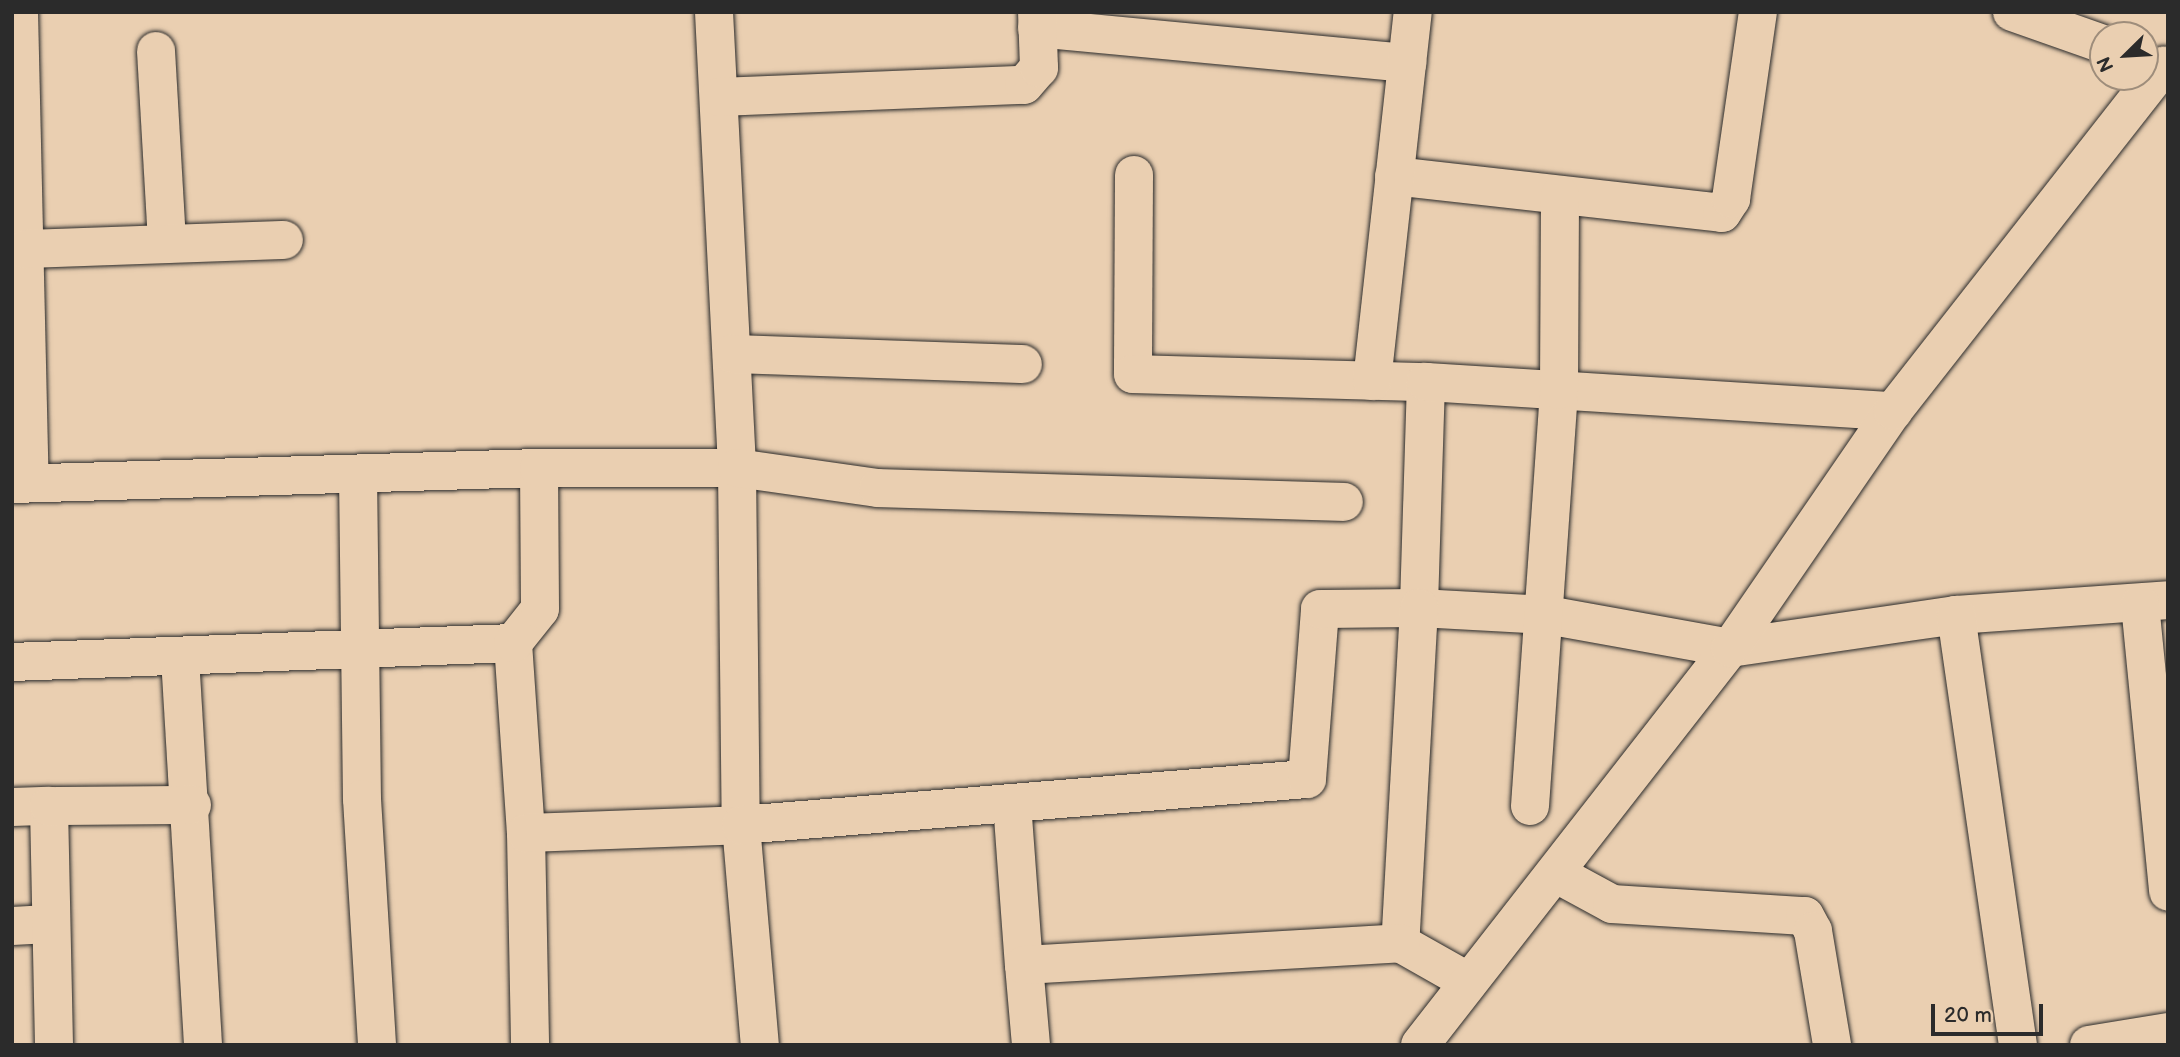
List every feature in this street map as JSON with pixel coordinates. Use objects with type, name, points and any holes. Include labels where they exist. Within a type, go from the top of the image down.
[{"type":"street","points":[[19,12],[25,249],[21,484],[539,468],[737,468],[878,488],[1345,502]]},
{"type":"street","points":[[714,12],[737,468],[741,825],[760,1045]]},
{"type":"street","points":[[1372,381],[1413,12]]},
{"type":"street","points":[[1394,176],[1722,213],[1731,199],[1758,12]]},
{"type":"street","points":[[2012,12],[2089,39]]},
{"type":"street","points":[[719,97],[1024,85],[1037,76],[1037,20],[1407,63]]},
{"type":"street","points":[[156,51],[167,244]]},
{"type":"street","points":[[1420,1045],[1730,648],[1893,411],[2138,91]]},
{"type":"street","points":[[1134,175],[1133,374],[1426,382],[1893,411]]},
{"type":"street","points":[[1530,806],[1547,615],[1559,390],[1560,195]]},
{"type":"street","points":[[25,249],[284,240]]},
{"type":"street","points":[[732,354],[1023,364]]},
{"type":"street","points":[[1400,943],[1419,608],[1426,382]]},
{"type":"street","points":[[530,1045],[526,833],[513,643],[540,609],[539,468]]},
{"type":"street","points":[[358,474],[358,650],[377,1045]]},
{"type":"street","points":[[526,833],[741,825],[1307,779],[1320,608],[1419,608],[1547,615],[1730,648],[1956,615],[2154,602],[2168,892]]},
{"type":"street","points":[[1956,615],[2018,1045]]},
{"type":"street","points":[[12,662],[513,643]]},
{"type":"street","points":[[180,657],[192,805],[203,1045]]},
{"type":"street","points":[[1012,803],[1031,1045]]},
{"type":"street","points":[[54,1045],[31,925],[30,806],[192,805]]},
{"type":"street","points":[[1555,873],[1612,904],[1805,916],[1813,932],[1832,1045]]},
{"type":"street","points":[[1024,965],[1400,943],[1469,982]]},
{"type":"street","points":[[2095,1044],[2168,1032]]}]
